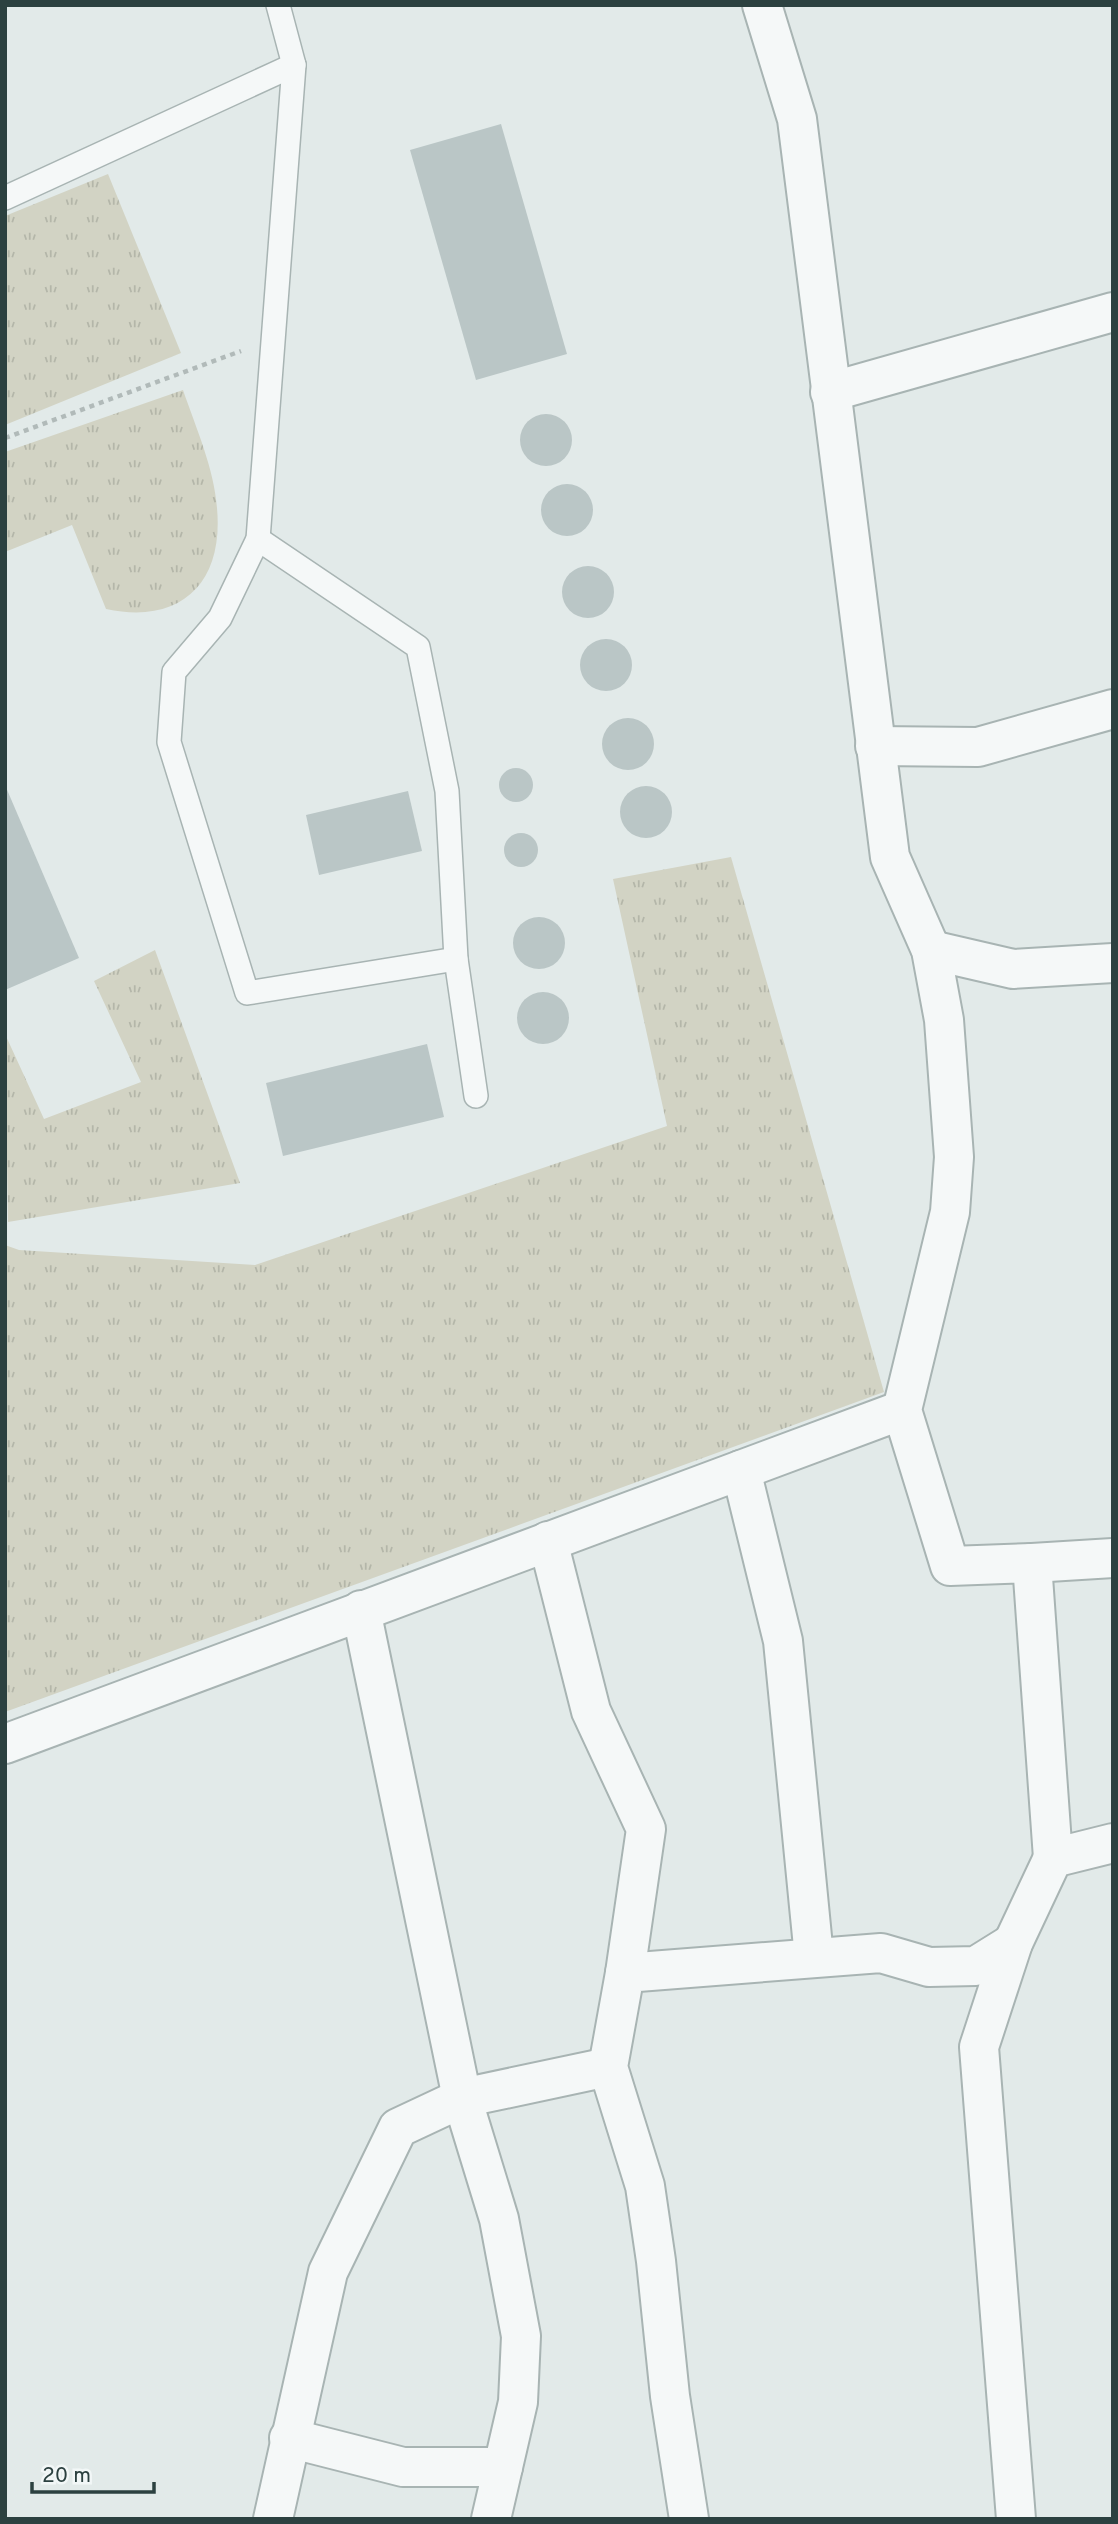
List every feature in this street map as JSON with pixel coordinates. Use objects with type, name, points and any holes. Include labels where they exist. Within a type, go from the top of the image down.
[{"type":"street","points":[[762,5],[797,119],[890,857],[931,950],[944,1020],[954,1157],[950,1212],[902,1410],[950,1566],[1113,1558]]},
{"type":"street","points":[[830,392],[1113,312]]},
{"type":"street","points":[[874,746],[978,747],[1113,709]]},
{"type":"street","points":[[931,950],[1013,969],[1113,963]]},
{"type":"street","points":[[5,1744],[902,1410]]},
{"type":"street","points":[[741,1470],[783,1641],[814,1957]]},
{"type":"street","points":[[548,1541],[592,1711],[646,1829],[608,2067],[645,2186],[670,2396],[689,2519]]},
{"type":"street","points":[[1016,2519],[979,2047],[1013,1943],[1053,1858],[1032,1563]]},
{"type":"street","points":[[362,1610],[462,2098],[499,2219],[521,2336],[518,2402],[491,2519]]},
{"type":"street","points":[[1053,1858],[1113,1843]]},
{"type":"street","points":[[625,1973],[881,1952],[929,1966],[976,1966],[1013,1943]]},
{"type":"street","points":[[273,2519],[328,2272],[398,2127],[462,2098],[608,2067]]},
{"type":"street","points":[[289,2438],[403,2468],[503,2467]]},
{"type":"lane","points":[[278,5],[294,65],[258,539],[220,618],[174,672],[169,742],[247,993],[456,959]]},
{"type":"lane","points":[[5,198],[294,65]]},
{"type":"lane","points":[[258,539],[418,646],[447,791],[456,959],[476,1096]]},
{"type":"path","points":[[5,438],[273,339]]},
{"type":"green space","points":[[108,174],[181,353],[5,425],[5,216]]},
{"type":"green space","points":[[183,390],[208,463],[217,508],[217,535],[213,558],[204,578],[192,593],[175,604],[156,611],[106,609],[72,525],[5,552],[5,452]]},
{"type":"green space","points":[[731,857],[884,1392],[5,1712],[5,1245],[19,1250],[255,1265],[667,1126],[613,879]]},
{"type":"green space","points":[[155,950],[240,1183],[8,1222],[5,1034],[44,1119],[141,1082],[94,981]]},
{"type":"building","points":[[501,124],[567,354],[476,380],[410,150]]},
{"type":"building","points":[[546,414],[556,416],[564,422],[570,430],[570,450],[564,458],[556,464],[546,466],[536,464],[528,458],[522,450],[520,440],[522,430],[528,422],[536,416]]},
{"type":"building","points":[[567,484],[577,486],[585,492],[591,500],[591,520],[585,528],[577,534],[567,536],[557,534],[549,528],[543,520],[541,510],[543,500],[549,492],[557,486]]},
{"type":"building","points":[[588,566],[598,568],[606,574],[612,582],[612,602],[606,610],[598,616],[588,618],[578,616],[570,610],[564,602],[562,592],[564,582],[570,574],[578,568]]},
{"type":"building","points":[[606,639],[616,641],[624,647],[630,655],[630,675],[624,683],[616,689],[606,691],[596,689],[588,683],[582,675],[580,665],[582,655],[588,647],[596,641]]},
{"type":"building","points":[[628,718],[638,720],[646,726],[652,734],[652,754],[646,762],[638,768],[628,770],[618,768],[610,762],[604,754],[602,744],[604,734],[610,726],[618,720]]},
{"type":"building","points":[[516,768],[528,773],[533,785],[528,797],[516,802],[504,797],[499,785],[504,773]]},
{"type":"building","points":[[5,785],[79,958],[5,990]]},
{"type":"building","points":[[646,786],[656,788],[664,794],[670,802],[670,822],[664,830],[656,836],[646,838],[636,836],[628,830],[622,822],[620,812],[622,802],[628,794],[636,788]]},
{"type":"building","points":[[408,791],[422,851],[319,875],[306,815]]},
{"type":"building","points":[[521,833],[533,838],[538,850],[533,862],[521,867],[509,862],[504,850],[509,838]]},
{"type":"building","points":[[539,917],[549,919],[557,925],[563,933],[563,953],[557,961],[549,967],[539,969],[529,967],[521,961],[515,953],[513,943],[515,933],[521,925],[529,919]]},
{"type":"building","points":[[543,992],[553,994],[561,1000],[567,1008],[567,1028],[561,1036],[553,1042],[543,1044],[533,1042],[525,1036],[519,1028],[517,1018],[519,1008],[525,1000],[533,994]]},
{"type":"building","points":[[427,1044],[444,1117],[283,1156],[266,1083]]}]
